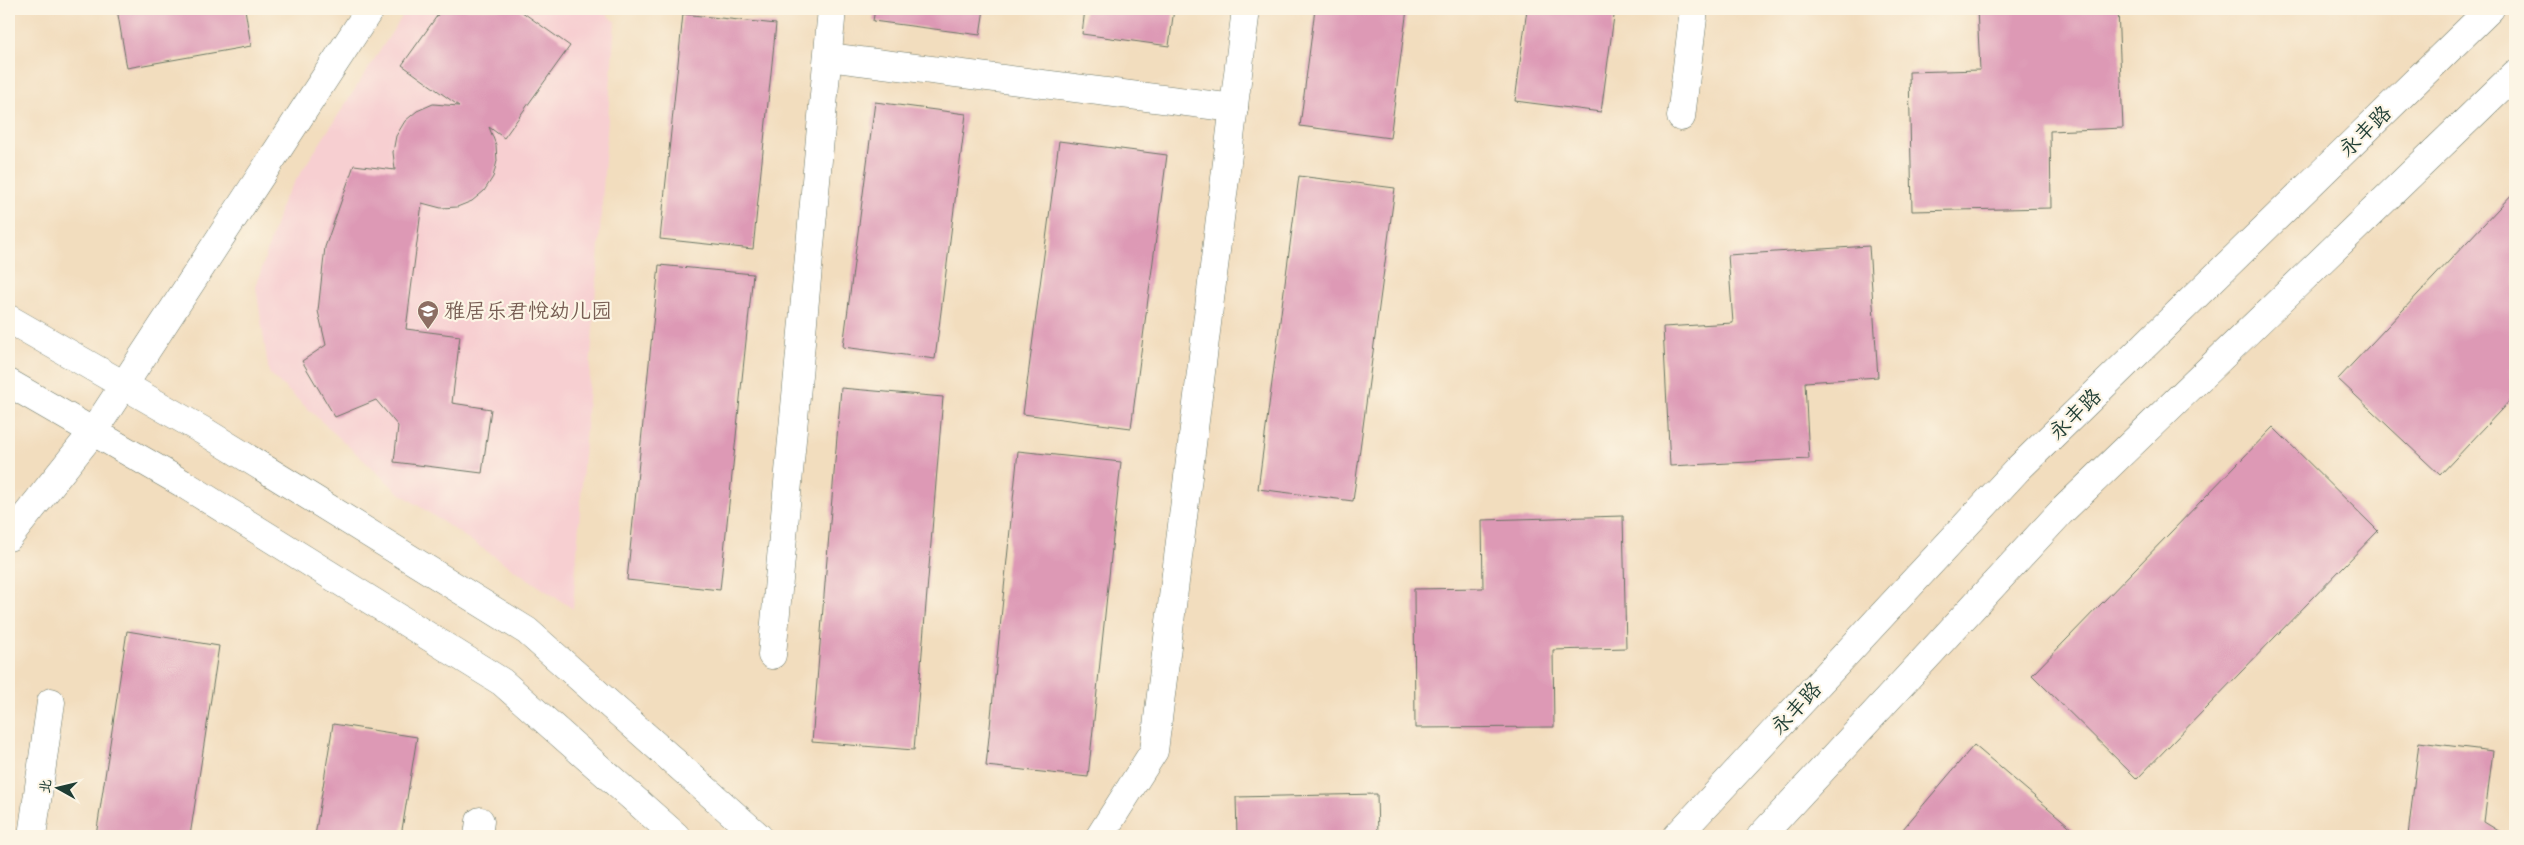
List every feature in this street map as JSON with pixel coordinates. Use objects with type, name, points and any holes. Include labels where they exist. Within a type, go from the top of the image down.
[{"type":"street","points":[[9,538],[93,432],[370,9]]},
{"type":"street","points":[[772,655],[832,9]]},
{"type":"street","points":[[1100,836],[1154,751],[1246,9]]},
{"type":"street","points":[[1681,118],[1694,9]]},
{"type":"street","name":"永丰路","points":[[1677,836],[2018,469],[2490,9]]},
{"type":"street","points":[[828,57],[1234,108]]},
{"type":"street","points":[[1761,836],[2061,512],[2515,74]]},
{"type":"street","points":[[9,319],[207,433],[527,631],[758,836]]},
{"type":"street","points":[[9,383],[182,483],[502,682],[676,836]]},
{"type":"street","points":[[32,836],[51,702]]},
{"type":"shaded area","name":"雅居乐君悦幼儿园","points":[[407,9],[598,9],[615,21],[573,609],[398,492],[269,373],[256,287],[283,200]]},
{"type":"building","points":[[117,9],[245,9],[251,46],[127,68]]},
{"type":"building","points":[[442,9],[518,9],[570,46],[504,138],[489,127],[496,145],[497,161],[493,177],[484,191],[472,201],[457,207],[441,208],[422,203],[406,329],[460,336],[452,403],[491,409],[482,473],[394,462],[398,426],[376,400],[335,417],[302,361],[326,345],[318,311],[325,247],[354,165],[395,170],[393,152],[396,136],[405,121],[417,111],[433,104],[459,106],[402,65]]},
{"type":"building","points":[[875,9],[984,9],[980,35],[873,21]]},
{"type":"building","points":[[1085,9],[1174,9],[1169,46],[1082,34]]},
{"type":"building","points":[[1315,9],[1407,9],[1390,138],[1300,126]]},
{"type":"building","points":[[1527,9],[1615,9],[1601,112],[1515,101]]},
{"type":"building","points":[[1977,9],[2118,9],[2123,128],[2050,131],[2051,208],[1912,211],[1909,72],[1980,70]]},
{"type":"building","points":[[683,14],[776,24],[753,249],[660,239]]},
{"type":"building","points":[[875,102],[966,114],[935,359],[843,347]]},
{"type":"building","points":[[1059,141],[1167,155],[1131,428],[1023,414]]},
{"type":"building","points":[[1299,176],[1395,188],[1353,501],[1258,489]]},
{"type":"building","points":[[2515,191],[2515,395],[2440,475],[2338,379]]},
{"type":"building","points":[[1869,246],[1878,377],[1805,382],[1809,459],[1670,466],[1663,327],[1733,323],[1728,255]]},
{"type":"building","points":[[659,265],[753,274],[720,590],[627,580]]},
{"type":"building","points":[[841,388],[943,397],[914,750],[812,742]]},
{"type":"building","points":[[2273,427],[2378,531],[2137,779],[2032,675]]},
{"type":"building","points":[[1018,451],[1121,462],[1088,777],[986,766]]},
{"type":"building","points":[[1623,516],[1626,648],[1553,650],[1554,727],[1415,728],[1414,589],[1483,588],[1482,520]]},
{"type":"building","points":[[127,631],[219,646],[190,836],[96,836]]},
{"type":"building","points":[[333,724],[417,737],[401,836],[315,836]]},
{"type":"building","points":[[2419,742],[2493,751],[2484,822],[2507,836],[2408,836]]},
{"type":"building","points":[[1974,745],[2081,836],[1897,836]]},
{"type":"building","points":[[1377,794],[1378,836],[1237,836],[1236,797]]},
{"type":"place","name":"雅居乐君悦幼儿园","points":[[428,330]]}]
